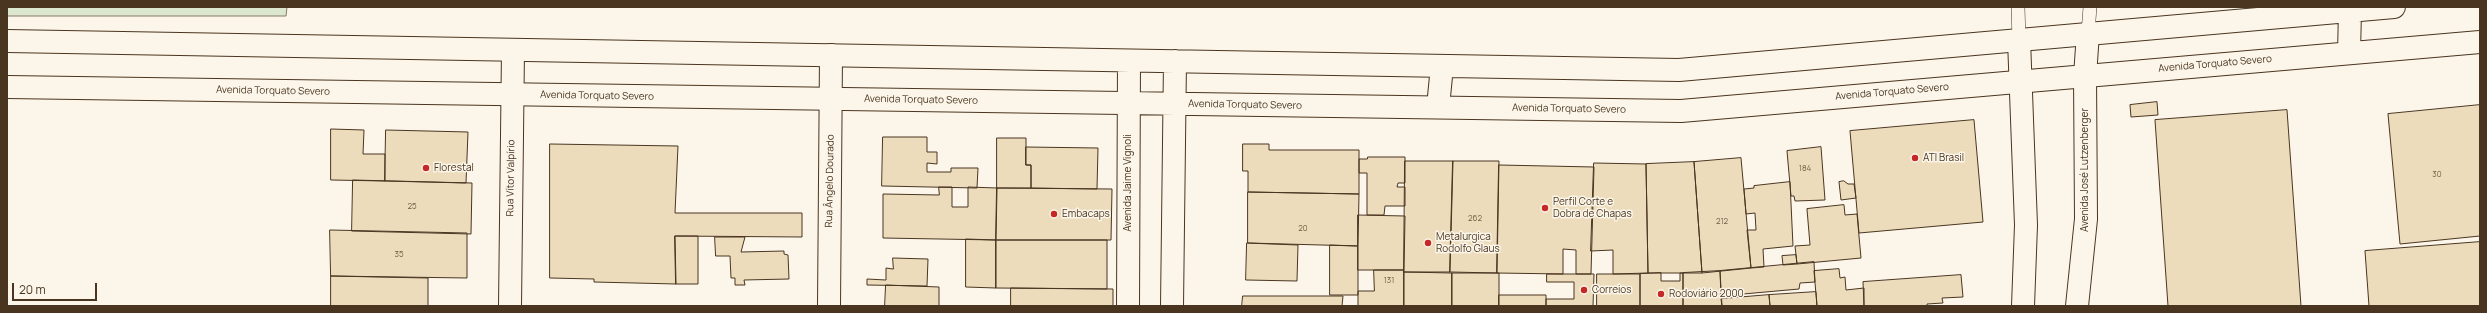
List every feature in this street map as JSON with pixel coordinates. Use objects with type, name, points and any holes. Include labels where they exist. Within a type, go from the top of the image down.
[{"type":"street","points":[[7,41],[1679,70],[2394,7]]},
{"type":"street","points":[[2349,53],[2350,11]]},
{"type":"street","name":"Avenida José Lutzenberger","points":[[2077,306],[2086,219],[2085,76],[2088,33]]},
{"type":"street","points":[[2019,40],[2022,81],[2026,225],[2023,306]]},
{"type":"street","name":"Avenida Torquato Severo","points":[[7,87],[1681,111],[2480,42]]},
{"type":"street","name":"Rua Vítor Valpírio","points":[[510,306],[513,50]]},
{"type":"street","name":"Rua Ângelo Dourado","points":[[829,306],[831,55]]},
{"type":"street","name":"Avenida Jaime Vignoli","points":[[1128,306],[1129,60]]},
{"type":"street","points":[[1172,306],[1175,61]]},
{"type":"street","points":[[1438,107],[1442,66]]},
{"type":"lane","points":[[2018,7],[2019,40]]},
{"type":"lane","points":[[2088,33],[2090,7]]},
{"type":"green space","points":[[7,7],[287,7],[286,16],[7,16]]},
{"type":"building","points":[[2157,102],[2158,115],[2131,117],[2130,105]]},
{"type":"building","points":[[2480,105],[2480,236],[2400,244],[2388,114]]},
{"type":"building","points":[[2287,110],[2301,306],[2168,306],[2155,120]]},
{"type":"building","name":"ATI Brasil","points":[[1974,120],[1983,222],[1859,233],[1850,131]]},
{"type":"building","points":[[331,129],[364,130],[363,154],[385,154],[385,181],[331,180]]},
{"type":"building","name":"Florestal","points":[[386,130],[468,132],[466,183],[385,181]]},
{"type":"building","points":[[883,137],[927,137],[927,152],[937,152],[937,164],[927,163],[927,172],[951,172],[951,168],[978,168],[977,188],[882,186]]},
{"type":"building","points":[[997,138],[1026,138],[1026,165],[1031,165],[1031,188],[997,188]]},
{"type":"building","points":[[550,144],[678,146],[675,213],[802,213],[802,237],[675,236],[676,284],[594,282],[594,279],[550,278]]},
{"type":"building","points":[[1243,144],[1269,144],[1269,150],[1359,150],[1359,194],[1248,192],[1248,171],[1243,171]]},
{"type":"building","points":[[1026,147],[1098,148],[1097,189],[1031,188],[1031,165],[1026,165]]},
{"type":"building","points":[[1821,147],[1825,200],[1795,201],[1794,196],[1791,196],[1787,151]]},
{"type":"building","points":[[1368,157],[1405,157],[1405,183],[1398,183],[1397,187],[1405,187],[1405,206],[1385,206],[1384,215],[1367,215],[1367,173],[1359,173],[1359,159],[1367,159]]},
{"type":"building","points":[[1741,158],[1751,268],[1702,273],[1694,162]]},
{"type":"building","name":"Metalurgica Rodolfo Glaus","points":[[1405,161],[1453,161],[1450,272],[1404,272]]},
{"type":"building","points":[[1453,161],[1499,161],[1497,273],[1450,272]]},
{"type":"building","points":[[1694,162],[1702,273],[1648,273],[1646,164]]},
{"type":"building","points":[[1594,163],[1646,164],[1648,273],[1613,274],[1613,250],[1591,251]]},
{"type":"building","name":"Perfil Corte e Dobra de Chapas","points":[[1499,165],[1594,167],[1591,274],[1576,274],[1576,250],[1563,249],[1563,274],[1497,273]]},
{"type":"building","points":[[353,180],[472,183],[471,234],[352,231]]},
{"type":"building","points":[[1844,181],[1848,184],[1854,184],[1856,198],[1841,200],[1839,182]]},
{"type":"building","points":[[1790,182],[1793,246],[1763,249],[1764,267],[1751,268],[1747,230],[1756,230],[1755,213],[1746,214],[1744,189],[1754,188],[1754,186]]},
{"type":"building","points":[[939,187],[952,187],[952,207],[968,207],[968,187],[997,188],[996,240],[883,238],[883,194],[939,195]]},
{"type":"building","name":"Embacaps","points":[[997,188],[1112,189],[1111,240],[996,240]]},
{"type":"building","points":[[1248,192],[1359,194],[1358,246],[1248,243]]},
{"type":"building","points":[[1844,205],[1845,215],[1857,214],[1861,258],[1797,264],[1795,246],[1810,245],[1807,209]]},
{"type":"building","points":[[1358,215],[1405,216],[1404,270],[1358,270]]},
{"type":"building","points":[[330,230],[467,233],[467,278],[331,276]]},
{"type":"building","points":[[675,236],[698,236],[698,284],[676,284]]},
{"type":"building","points":[[715,237],[745,237],[741,252],[784,251],[784,254],[788,255],[789,279],[744,280],[745,285],[735,285],[735,278],[731,278],[730,256],[716,256]]},
{"type":"building","points":[[966,239],[996,240],[996,288],[966,287]]},
{"type":"building","points":[[996,240],[1107,240],[1107,289],[996,288]]},
{"type":"building","points":[[2480,242],[2480,306],[2369,306],[2365,251]]},
{"type":"building","points":[[1247,243],[1298,245],[1297,281],[1246,280]]},
{"type":"building","points":[[1330,245],[1358,246],[1358,295],[1330,295]]},
{"type":"building","points":[[1796,255],[1797,264],[1783,265],[1782,256]]},
{"type":"building","points":[[893,258],[928,259],[927,286],[867,285],[867,279],[886,280],[886,268],[893,269]]},
{"type":"building","points":[[1814,262],[1815,282],[1800,283],[1799,289],[1721,296],[1720,271]]},
{"type":"building","points":[[1839,269],[1840,278],[1845,277],[1846,290],[1864,288],[1864,306],[1817,306],[1814,271]]},
{"type":"building","points":[[1374,270],[1404,270],[1404,306],[1358,306],[1358,291],[1374,291]]},
{"type":"building","points":[[1720,271],[1722,306],[1683,306],[1683,273]]},
{"type":"building","points":[[1404,272],[1452,273],[1452,306],[1404,306]]},
{"type":"building","points":[[1452,273],[1499,273],[1499,306],[1452,306]]},
{"type":"building","name":"Rodoviário 2000","points":[[1661,273],[1661,281],[1680,281],[1680,273],[1683,273],[1683,306],[1640,306],[1640,274]]},
{"type":"building","name":"Correios","points":[[1547,274],[1594,274],[1593,306],[1546,306],[1546,299],[1574,299],[1574,282],[1547,282]]},
{"type":"building","points":[[1597,274],[1640,274],[1640,306],[1597,306]]},
{"type":"building","points":[[1961,275],[1963,297],[1942,298],[1943,303],[1927,304],[1927,306],[1864,306],[1863,282]]},
{"type":"building","points":[[331,276],[428,278],[428,306],[331,306]]},
{"type":"building","points":[[886,285],[939,287],[939,306],[885,306]]},
{"type":"building","points":[[1011,288],[1113,289],[1113,306],[1011,306]]},
{"type":"building","points":[[1816,292],[1817,306],[1770,306],[1769,295]]},
{"type":"building","points":[[1499,295],[1546,295],[1546,306],[1499,306]]},
{"type":"building","points":[[1769,295],[1770,306],[1722,306],[1721,299]]},
{"type":"building","points":[[1243,296],[1343,296],[1342,306],[1242,306]]},
{"type":"place","name":"ATI Brasil","points":[[1915,158]]},
{"type":"place","name":"Florestal","points":[[426,168]]},
{"type":"place","name":"Perfil Corte e Dobra de Chapas","points":[[1545,208]]},
{"type":"place","name":"Embacaps","points":[[1054,214]]},
{"type":"place","name":"Metalurgica Rodolfo Glaus","points":[[1428,243]]},
{"type":"place","name":"Correios","points":[[1584,290]]},
{"type":"place","name":"Rodoviário 2000","points":[[1661,294]]}]
